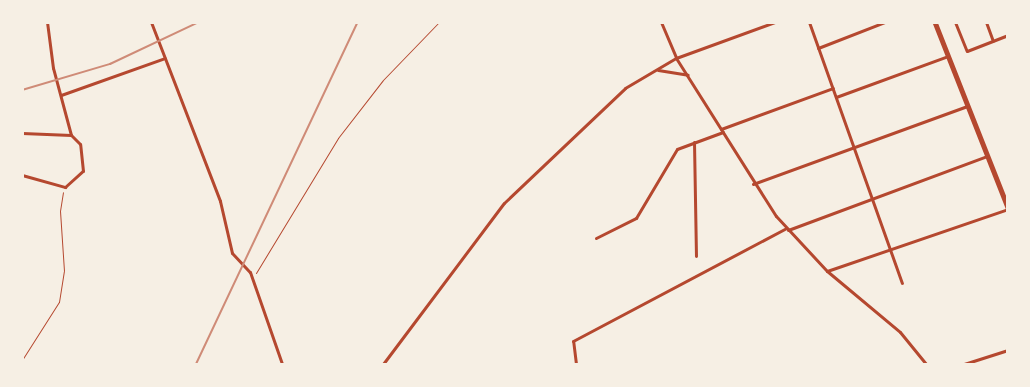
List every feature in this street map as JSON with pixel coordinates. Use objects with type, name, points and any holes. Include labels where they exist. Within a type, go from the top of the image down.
[{"type":"street","points":[[22,175],[65,187],[83,171],[80,144],[71,136],[61,95],[47,22]]},
{"type":"street","points":[[151,22],[220,201],[232,253],[253,281],[282,364]]},
{"type":"street","points":[[660,22],[676,58],[722,130],[753,184],[787,229],[827,271],[900,332],[926,364]]},
{"type":"street","points":[[383,364],[504,203],[625,88],[676,58],[775,22]]},
{"type":"street","points":[[809,22],[902,283]]},
{"type":"street","points":[[818,48],[885,22]]},
{"type":"street","points":[[827,271],[1008,208],[935,22]]},
{"type":"street","points":[[956,22],[967,51],[1008,35]]},
{"type":"street","points":[[986,22],[993,41]]},
{"type":"street","points":[[836,98],[948,56]]},
{"type":"street","points":[[61,95],[166,58]]},
{"type":"street","points":[[655,70],[688,75]]},
{"type":"street","points":[[596,238],[636,218],[677,149],[833,88]]},
{"type":"street","points":[[753,184],[968,106]]},
{"type":"street","points":[[22,133],[71,136]]},
{"type":"street","points":[[694,142],[696,256]]},
{"type":"street","points":[[576,364],[573,341],[787,229],[987,156]]},
{"type":"street","points":[[964,364],[1008,350]]},
{"type":"path","points":[[253,281],[338,138],[383,80],[439,22]]},
{"type":"path","points":[[22,360],[59,302],[64,271],[60,211],[65,187]]},
{"type":"railway","points":[[22,90],[110,64],[199,22]]},
{"type":"railway","points":[[196,364],[358,22]]}]
